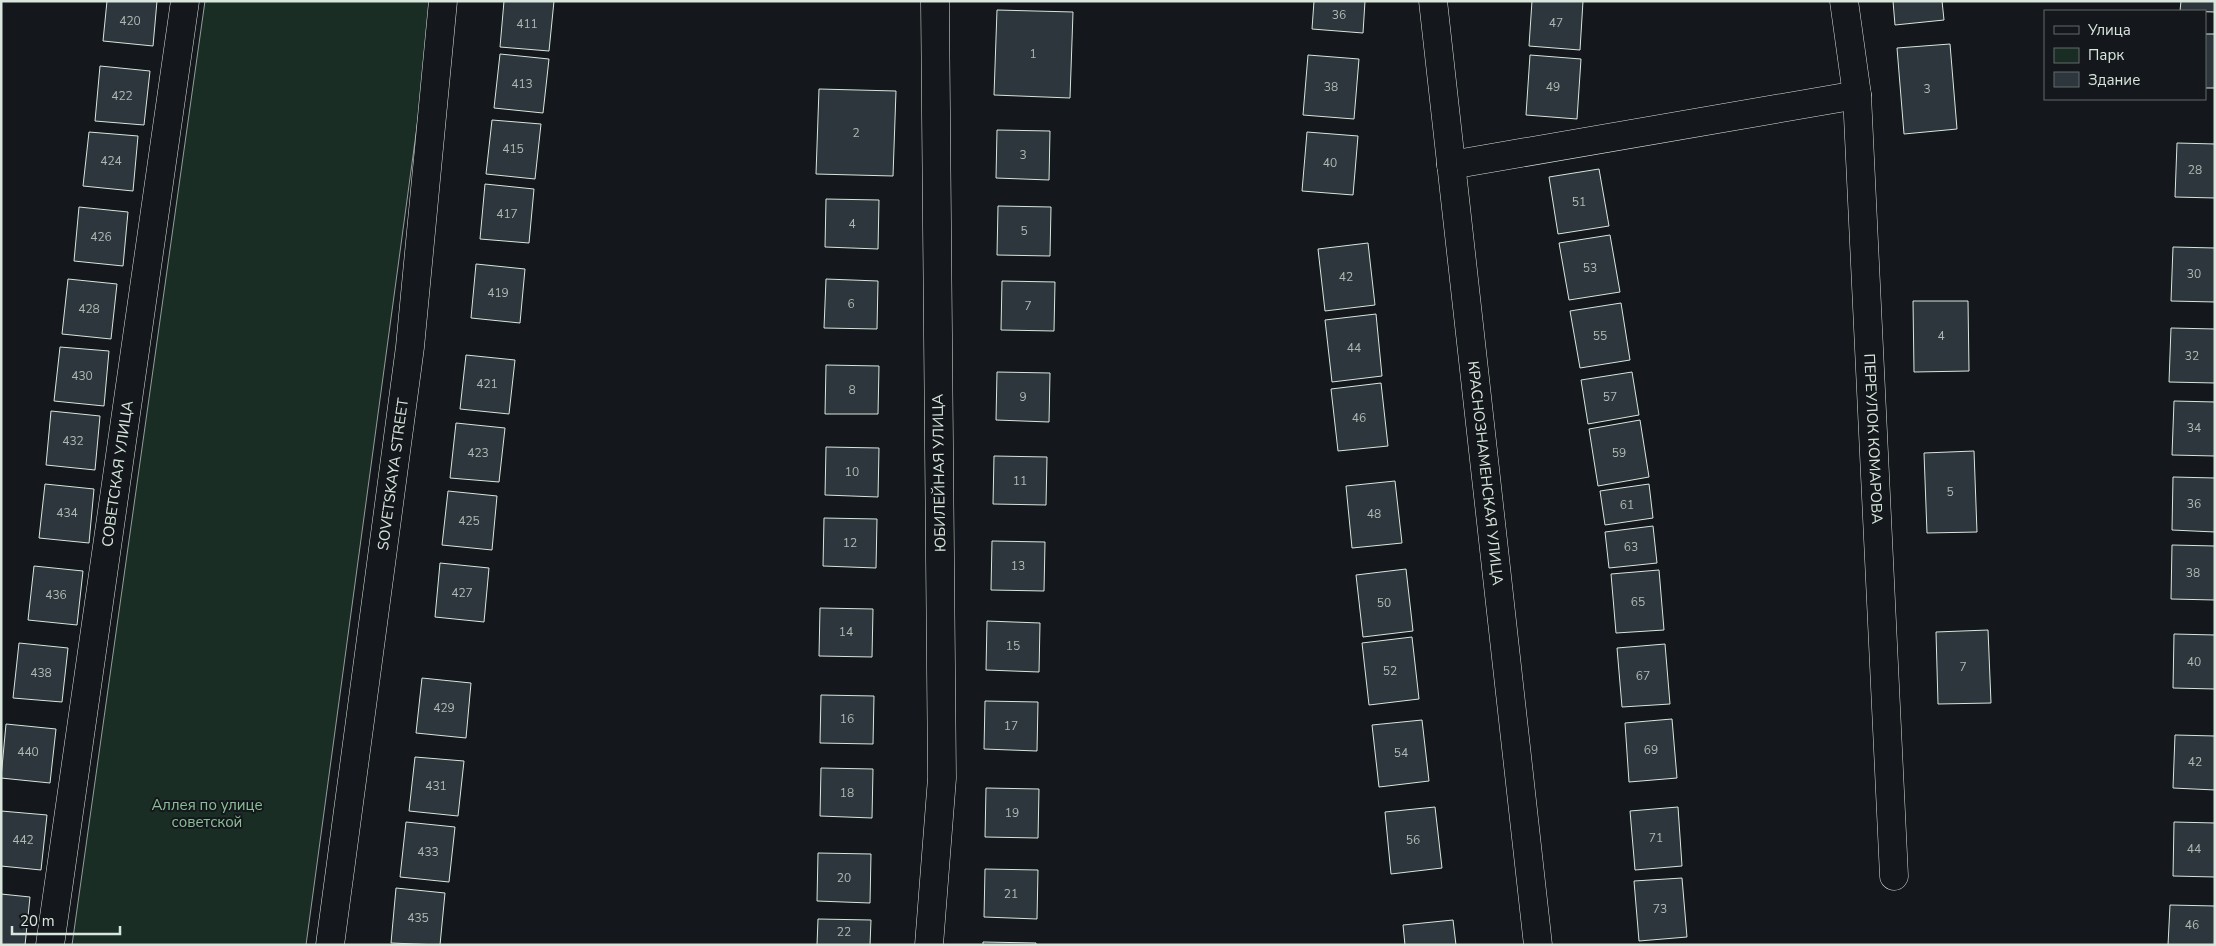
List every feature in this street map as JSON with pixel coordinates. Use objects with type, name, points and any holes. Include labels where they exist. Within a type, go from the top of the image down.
[{"type":"street","name":"СОВЕТСКАЯ УЛИЦА","points":[[50,945],[185,1]]},
{"type":"street","name":"SOVETSKAYA STREET","points":[[330,945],[410,347],[444,1]]},
{"type":"street","name":"ЮБИЛЕЙНАЯ УЛИЦА","points":[[929,945],[942,778],[935,1]]},
{"type":"street","name":"КРАСНОЗНАМЕНСКАЯ УЛИЦА","points":[[1433,1],[1538,945]]},
{"type":"street","name":"ПЕРЕУЛОК КОМАРОВА","points":[[1844,1],[1857,96],[1894,876]]},
{"type":"street","points":[[1451,165],[1857,96]]},
{"type":"green space","name":"Аллея по улице советской","points":[[205,1],[434,1],[306,945],[72,945]]},
{"type":"building","points":[[107,1],[157,1],[153,46],[103,41]]},
{"type":"building","points":[[504,1],[554,1],[549,51],[500,47]]},
{"type":"building","points":[[1314,1],[1365,1],[1363,33],[1312,29]]},
{"type":"building","points":[[1532,1],[1583,1],[1580,50],[1529,46]]},
{"type":"building","points":[[1893,1],[1942,1],[1944,20],[1895,25]]},
{"type":"building","points":[[2181,1],[2215,1],[2215,12],[2180,10]]},
{"type":"building","points":[[997,10],[1073,12],[1070,98],[994,95]]},
{"type":"building","points":[[2206,34],[2215,34],[2215,88],[2206,88]]},
{"type":"building","points":[[1950,44],[1957,129],[1904,134],[1897,48]]},
{"type":"building","points":[[500,54],[549,59],[543,113],[494,108]]},
{"type":"building","points":[[1308,55],[1359,59],[1354,119],[1303,115]]},
{"type":"building","points":[[1530,55],[1581,59],[1577,119],[1526,115]]},
{"type":"building","points":[[100,66],[150,71],[144,125],[95,121]]},
{"type":"building","points":[[819,89],[896,91],[893,176],[816,174]]},
{"type":"building","points":[[492,120],[541,124],[535,179],[486,174]]},
{"type":"building","points":[[997,130],[1050,131],[1049,180],[996,178]]},
{"type":"building","points":[[89,132],[138,136],[133,191],[83,186]]},
{"type":"building","points":[[1307,132],[1358,136],[1353,195],[1302,191]]},
{"type":"building","points":[[2177,143],[2215,144],[2215,198],[2175,197]]},
{"type":"building","points":[[1599,169],[1609,226],[1558,234],[1549,177]]},
{"type":"building","points":[[485,184],[534,189],[529,243],[480,239]]},
{"type":"building","points":[[826,199],[879,200],[878,249],[825,247]]},
{"type":"building","points":[[998,206],[1051,207],[1050,256],[997,255]]},
{"type":"building","points":[[79,207],[128,212],[123,266],[74,261]]},
{"type":"building","points":[[1610,235],[1620,292],[1569,300],[1559,243]]},
{"type":"building","points":[[1368,243],[1375,305],[1325,311],[1318,249]]},
{"type":"building","points":[[2173,247],[2215,248],[2215,302],[2171,301]]},
{"type":"building","points":[[476,264],[525,269],[520,323],[471,318]]},
{"type":"building","points":[[68,279],[117,284],[111,339],[62,334]]},
{"type":"building","points":[[826,279],[878,281],[877,329],[824,328]]},
{"type":"building","points":[[1002,281],[1055,282],[1054,331],[1001,330]]},
{"type":"building","points":[[1913,301],[1968,301],[1969,371],[1914,372]]},
{"type":"building","points":[[1621,303],[1630,360],[1580,368],[1570,311]]},
{"type":"building","points":[[1376,314],[1382,376],[1332,382],[1325,320]]},
{"type":"building","points":[[2171,328],[2215,329],[2215,383],[2169,382]]},
{"type":"building","points":[[60,347],[109,351],[104,406],[54,401]]},
{"type":"building","points":[[466,355],[515,360],[509,414],[460,409]]},
{"type":"building","points":[[826,365],[879,366],[878,414],[825,414]]},
{"type":"building","points":[[997,372],[1050,373],[1049,422],[996,420]]},
{"type":"building","points":[[1632,372],[1639,415],[1588,424],[1581,380]]},
{"type":"building","points":[[1381,383],[1388,446],[1338,451],[1331,389]]},
{"type":"building","points":[[2174,401],[2215,402],[2215,456],[2172,455]]},
{"type":"building","points":[[51,411],[100,416],[95,470],[46,465]]},
{"type":"building","points":[[1640,420],[1649,477],[1598,486],[1589,429]]},
{"type":"building","points":[[456,423],[505,428],[499,482],[450,478]]},
{"type":"building","points":[[826,447],[879,448],[878,497],[825,495]]},
{"type":"building","points":[[1974,451],[1977,532],[1927,533],[1924,453]]},
{"type":"building","points":[[994,456],[1047,457],[1046,505],[993,504]]},
{"type":"building","points":[[2173,477],[2215,478],[2215,532],[2172,530]]},
{"type":"building","points":[[1395,481],[1402,543],[1352,548],[1346,486]]},
{"type":"building","points":[[45,484],[94,489],[89,543],[39,538]]},
{"type":"building","points":[[1649,484],[1653,518],[1605,525],[1600,491]]},
{"type":"building","points":[[448,491],[497,496],[492,550],[442,545]]},
{"type":"building","points":[[824,518],[877,519],[876,568],[823,566]]},
{"type":"building","points":[[1653,526],[1657,563],[1609,568],[1605,532]]},
{"type":"building","points":[[992,541],[1045,542],[1044,591],[991,590]]},
{"type":"building","points":[[2172,545],[2215,546],[2215,600],[2171,599]]},
{"type":"building","points":[[440,563],[489,568],[484,622],[435,617]]},
{"type":"building","points":[[34,566],[83,571],[77,625],[28,620]]},
{"type":"building","points":[[1406,569],[1413,631],[1363,637],[1356,575]]},
{"type":"building","points":[[1659,570],[1664,630],[1616,633],[1611,574]]},
{"type":"building","points":[[820,608],[873,609],[872,657],[819,656]]},
{"type":"building","points":[[987,621],[1040,623],[1039,672],[986,670]]},
{"type":"building","points":[[1988,630],[1991,703],[1938,704],[1936,632]]},
{"type":"building","points":[[2174,634],[2215,635],[2215,689],[2173,688]]},
{"type":"building","points":[[1412,637],[1419,699],[1369,705],[1362,643]]},
{"type":"building","points":[[19,643],[68,648],[62,702],[13,698]]},
{"type":"building","points":[[1665,644],[1670,704],[1622,707],[1617,648]]},
{"type":"building","points":[[422,678],[471,683],[466,738],[416,733]]},
{"type":"building","points":[[821,695],[874,696],[873,744],[820,743]]},
{"type":"building","points":[[985,701],[1038,702],[1037,751],[984,749]]},
{"type":"building","points":[[1672,719],[1677,778],[1629,782],[1625,723]]},
{"type":"building","points":[[1422,720],[1429,781],[1379,787],[1372,725]]},
{"type":"building","points":[[6,724],[56,729],[50,783],[1,778]]},
{"type":"building","points":[[2175,735],[2215,736],[2215,790],[2173,788]]},
{"type":"building","points":[[415,757],[464,761],[458,816],[409,811]]},
{"type":"building","points":[[821,768],[873,769],[872,818],[820,816]]},
{"type":"building","points":[[986,788],[1039,789],[1038,838],[985,837]]},
{"type":"building","points":[[1435,807],[1442,868],[1391,874],[1385,812]]},
{"type":"building","points":[[1678,807],[1682,866],[1635,870],[1630,811]]},
{"type":"building","points":[[1,811],[47,815],[41,870],[1,866]]},
{"type":"building","points":[[406,822],[455,827],[449,882],[400,877]]},
{"type":"building","points":[[2174,822],[2215,823],[2215,877],[2173,876]]},
{"type":"building","points":[[818,853],[871,854],[870,903],[817,901]]},
{"type":"building","points":[[985,869],[1038,870],[1037,919],[984,917]]},
{"type":"building","points":[[1682,878],[1687,937],[1639,941],[1634,881]]},
{"type":"building","points":[[396,888],[445,893],[440,945],[391,943]]},
{"type":"building","points":[[1,894],[30,897],[25,945],[1,945]]},
{"type":"building","points":[[2170,905],[2215,906],[2215,945],[2168,945]]},
{"type":"building","points":[[818,919],[871,920],[870,945],[817,945]]},
{"type":"building","points":[[1453,920],[1456,945],[1405,945],[1403,925]]},
{"type":"building","points":[[983,942],[1036,943],[1036,945],[983,945]]}]
